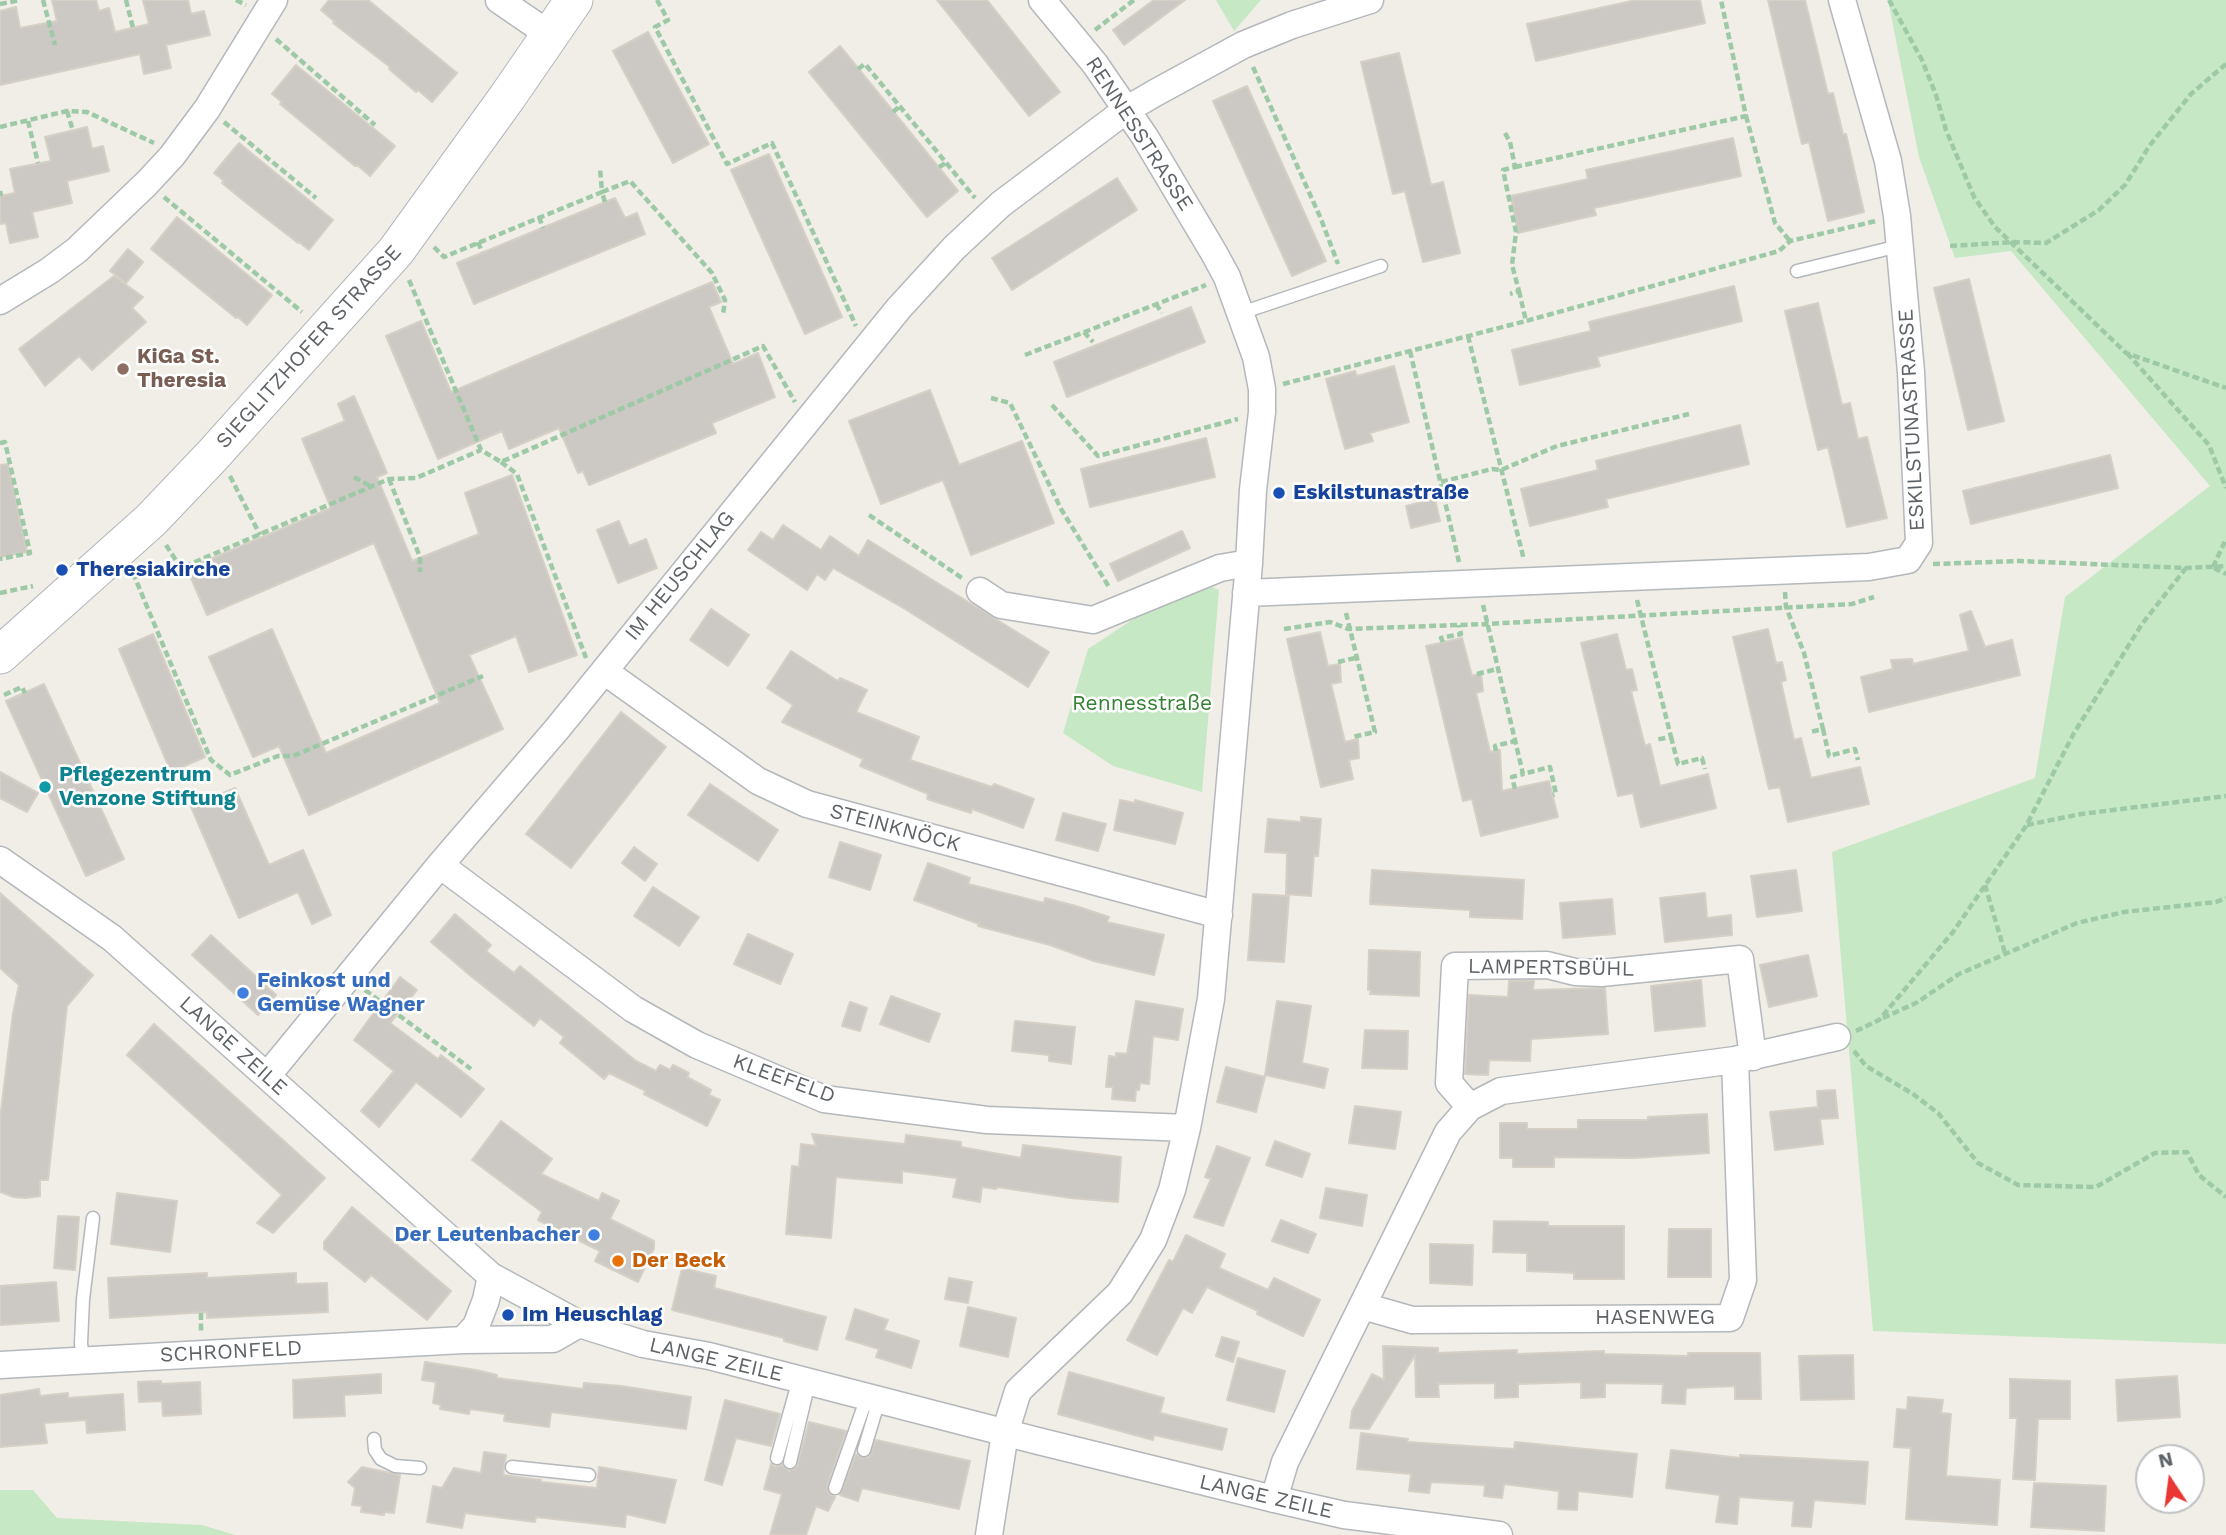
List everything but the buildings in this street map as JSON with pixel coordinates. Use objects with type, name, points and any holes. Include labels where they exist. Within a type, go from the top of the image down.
[{"type":"main road","name":"SIEGLITZHOFER STRASSE","points":[[0,655],[150,520],[212,456],[324,331],[405,238],[574,0]]},
{"type":"street","points":[[0,301],[77,250],[172,156],[207,109],[274,0]]},
{"type":"street","points":[[499,0],[550,35]]},
{"type":"street","name":"RENNESSTRASSE","points":[[989,1535],[1005,1433],[1018,1391],[1120,1293],[1153,1240],[1171,1189],[1187,1128],[1211,999],[1262,401],[1256,357],[1227,277],[1178,190],[1126,110],[1042,0]]},
{"type":"street","points":[[1126,110],[1243,45],[1345,6],[1370,0]]},
{"type":"street","name":"ESKILSTUNASTRASSE","points":[[1246,593],[1869,567],[1908,559],[1919,543],[1911,372],[1897,216],[1888,161],[1842,0]]},
{"type":"street","name":"IM HEUSCHLAG","points":[[267,1076],[604,671],[905,300],[989,214],[1126,110]]},
{"type":"street","points":[[980,590],[1000,605],[1093,620],[1220,568],[1249,563]]},
{"type":"street","name":"STEINKNÖCK","points":[[604,671],[758,781],[807,804],[1219,915]]},
{"type":"street","name":"LANGE ZEILE","points":[[0,860],[112,938],[491,1276],[579,1324],[643,1344],[709,1356],[1274,1499],[1344,1515],[1499,1535]]},
{"type":"street","name":"KLEEFELD","points":[[440,865],[633,1009],[698,1045],[824,1098],[987,1120],[1187,1128]]},
{"type":"street","name":"LAMPERTSBÜHL","points":[[1470,1107],[1449,1083],[1455,966],[1547,965],[1575,972],[1601,973],[1740,959],[1744,1058]]},
{"type":"street","points":[[1274,1499],[1285,1462],[1448,1132],[1470,1107],[1501,1091],[1744,1058],[1841,1036]]},
{"type":"street","name":"HASENWEG","points":[[1363,1306],[1412,1320],[1730,1318],[1743,1280],[1744,1058]]},
{"type":"street","points":[[463,1340],[476,1326],[486,1300],[491,1276]]},
{"type":"street","name":"SCHRONFELD","points":[[0,1364],[463,1340],[553,1339],[579,1324]]},
{"type":"lane","points":[[1797,271],[1899,246]]},
{"type":"lane","points":[[1241,313],[1381,266]]},
{"type":"lane","points":[[83,1360],[83,1299],[93,1218]]},
{"type":"lane","points":[[783,1460],[804,1380]]},
{"type":"lane","points":[[864,1450],[873,1398]]},
{"type":"lane","points":[[835,1488],[873,1398]]},
{"type":"lane","points":[[374,1438],[375,1450],[381,1459],[395,1466],[420,1468]]},
{"type":"lane","points":[[512,1467],[589,1475]]},
{"type":"path","points":[[0,4],[20,0]]},
{"type":"path","points":[[43,0],[55,45]]},
{"type":"path","points":[[126,0],[133,27]]},
{"type":"path","points":[[657,0],[668,20],[655,27],[727,164],[772,143],[857,328],[870,343]]},
{"type":"path","points":[[1078,44],[1134,0]]},
{"type":"path","points":[[1721,0],[1746,116],[1775,223],[1790,241]]},
{"type":"path","points":[[1889,0],[1922,60],[1946,130],[1974,197],[1995,227],[2081,312],[2126,352],[2209,446],[2226,488]]},
{"type":"path","points":[[259,26],[375,125]]},
{"type":"path","points":[[858,69],[865,64],[989,214]]},
{"type":"path","points":[[1950,246],[2046,243],[2099,210],[2125,185],[2150,145],[2191,94],[2226,64]]},
{"type":"path","points":[[1252,67],[1321,219],[1343,278]]},
{"type":"path","points":[[893,112],[900,106]]},
{"type":"path","points":[[207,109],[316,198]]},
{"type":"path","points":[[67,111],[73,131]]},
{"type":"path","points":[[0,127],[67,111],[87,111],[152,142]]},
{"type":"path","points":[[1526,321],[1512,265],[1516,232],[1503,170],[1746,116]]},
{"type":"path","points":[[28,121],[38,163]]},
{"type":"path","points":[[1505,133],[1510,142],[1515,167]]},
{"type":"path","points":[[939,167],[946,163]]},
{"type":"path","points":[[600,168],[605,202]]},
{"type":"path","points":[[405,238],[443,257],[630,181],[712,273],[725,300],[723,315]]},
{"type":"path","points":[[147,183],[324,331]]},
{"type":"path","points":[[1052,405],[1098,456],[1410,351],[1779,251],[1790,241],[1897,216]]},
{"type":"path","points":[[539,218],[543,228]]},
{"type":"path","points":[[405,238],[481,450],[517,474],[586,658],[604,671]]},
{"type":"path","points":[[478,242],[482,252]]},
{"type":"path","points":[[1025,355],[1227,277]]},
{"type":"path","points":[[1510,294],[1519,291]]},
{"type":"path","points":[[1156,304],[1162,313]]},
{"type":"path","points":[[1084,332],[1093,342]]},
{"type":"path","points":[[1468,336],[1529,581]]},
{"type":"path","points":[[501,462],[763,346],[806,421]]},
{"type":"path","points":[[1410,351],[1441,482],[1486,624],[1523,774]]},
{"type":"path","points":[[2126,352],[2226,388]]},
{"type":"path","points":[[991,398],[1010,403],[1061,509],[1122,609]]},
{"type":"path","points":[[1441,482],[1492,469],[1501,470],[1558,446],[1689,414]]},
{"type":"path","points":[[0,443],[5,442],[30,553],[0,559]]},
{"type":"path","points":[[150,520],[181,568],[389,479],[416,478],[481,450]]},
{"type":"path","points":[[212,456],[226,468],[260,535]]},
{"type":"path","points":[[354,477],[370,487]]},
{"type":"path","points":[[389,479],[420,556],[420,572]]},
{"type":"path","points":[[869,515],[980,590]]},
{"type":"path","points":[[2213,567],[2226,539]]},
{"type":"path","points":[[122,546],[167,661],[198,725],[211,760],[230,775],[278,757],[293,757],[483,676]]},
{"type":"path","points":[[1908,559],[1928,565],[2019,561],[2186,568],[2226,566]]},
{"type":"path","points":[[2213,567],[2226,574]]},
{"type":"path","points":[[1879,1020],[1953,932],[2026,826],[2074,733],[2142,624],[2186,568]]},
{"type":"path","points":[[1785,570],[1786,607],[1804,653],[1829,756],[1855,750],[1858,760]]},
{"type":"path","points":[[1633,577],[1639,614],[1678,765],[1702,758],[1705,769]]},
{"type":"path","points":[[0,593],[42,583]]},
{"type":"path","points":[[1342,589],[1348,629],[1375,732],[1352,737]]},
{"type":"path","points":[[1284,629],[1330,622],[1348,629],[1486,624],[1852,604],[1874,597]]},
{"type":"path","points":[[1443,642],[1441,638],[1461,634],[1460,625]]},
{"type":"path","points":[[1338,663],[1355,658]]},
{"type":"path","points":[[1477,674],[1497,669]]},
{"type":"path","points":[[4,695],[22,687],[25,692]]},
{"type":"path","points":[[192,727],[198,725]]},
{"type":"path","points":[[1810,732],[1823,729]]},
{"type":"path","points":[[1655,740],[1671,737]]},
{"type":"path","points":[[1496,751],[1495,746],[1515,741]]},
{"type":"path","points":[[1515,789],[1512,776],[1550,767],[1556,794],[1553,794]]},
{"type":"path","points":[[2026,826],[2081,814],[2226,796]]},
{"type":"path","points":[[1985,885],[2005,953]]},
{"type":"path","points":[[2226,898],[2216,902],[2124,912],[2077,923],[1959,974],[1916,1003],[1841,1036],[1866,1066],[1938,1113],[1978,1163],[2018,1185],[2096,1187],[2155,1153],[2187,1152],[2199,1175],[2226,1197]]},
{"type":"path","points":[[348,977],[471,1069]]},
{"type":"green space","points":[[1216,0],[1261,0],[1234,31]]},
{"type":"green space","points":[[1888,0],[2226,0],[2226,1344],[1873,1331],[1832,852],[2035,778],[2065,597],[2210,486],[2011,251],[1955,258],[1919,157]]},
{"type":"green space","name":"Rennesstraße","points":[[1207,585],[1219,590],[1202,792],[1113,766],[1063,733],[1088,649],[1147,610]]},
{"type":"green space","points":[[0,1490],[33,1490],[57,1518],[202,1525],[235,1535],[0,1535]]},
{"type":"place","name":"KiGa St. Theresia","points":[[123,369]]},
{"type":"place","name":"Eskilstunastraße","points":[[1279,493]]},
{"type":"place","name":"Theresiakirche","points":[[62,570]]},
{"type":"place","name":"Pflegezentrum Venzone Stiftung","points":[[45,787]]},
{"type":"place","name":"Feinkost und Gemüse Wagner","points":[[243,993]]},
{"type":"place","name":"Der Leutenbacher","points":[[594,1235]]},
{"type":"place","name":"Der Beck","points":[[618,1261]]},
{"type":"place","name":"Im Heuschlag","points":[[508,1315]]}]
